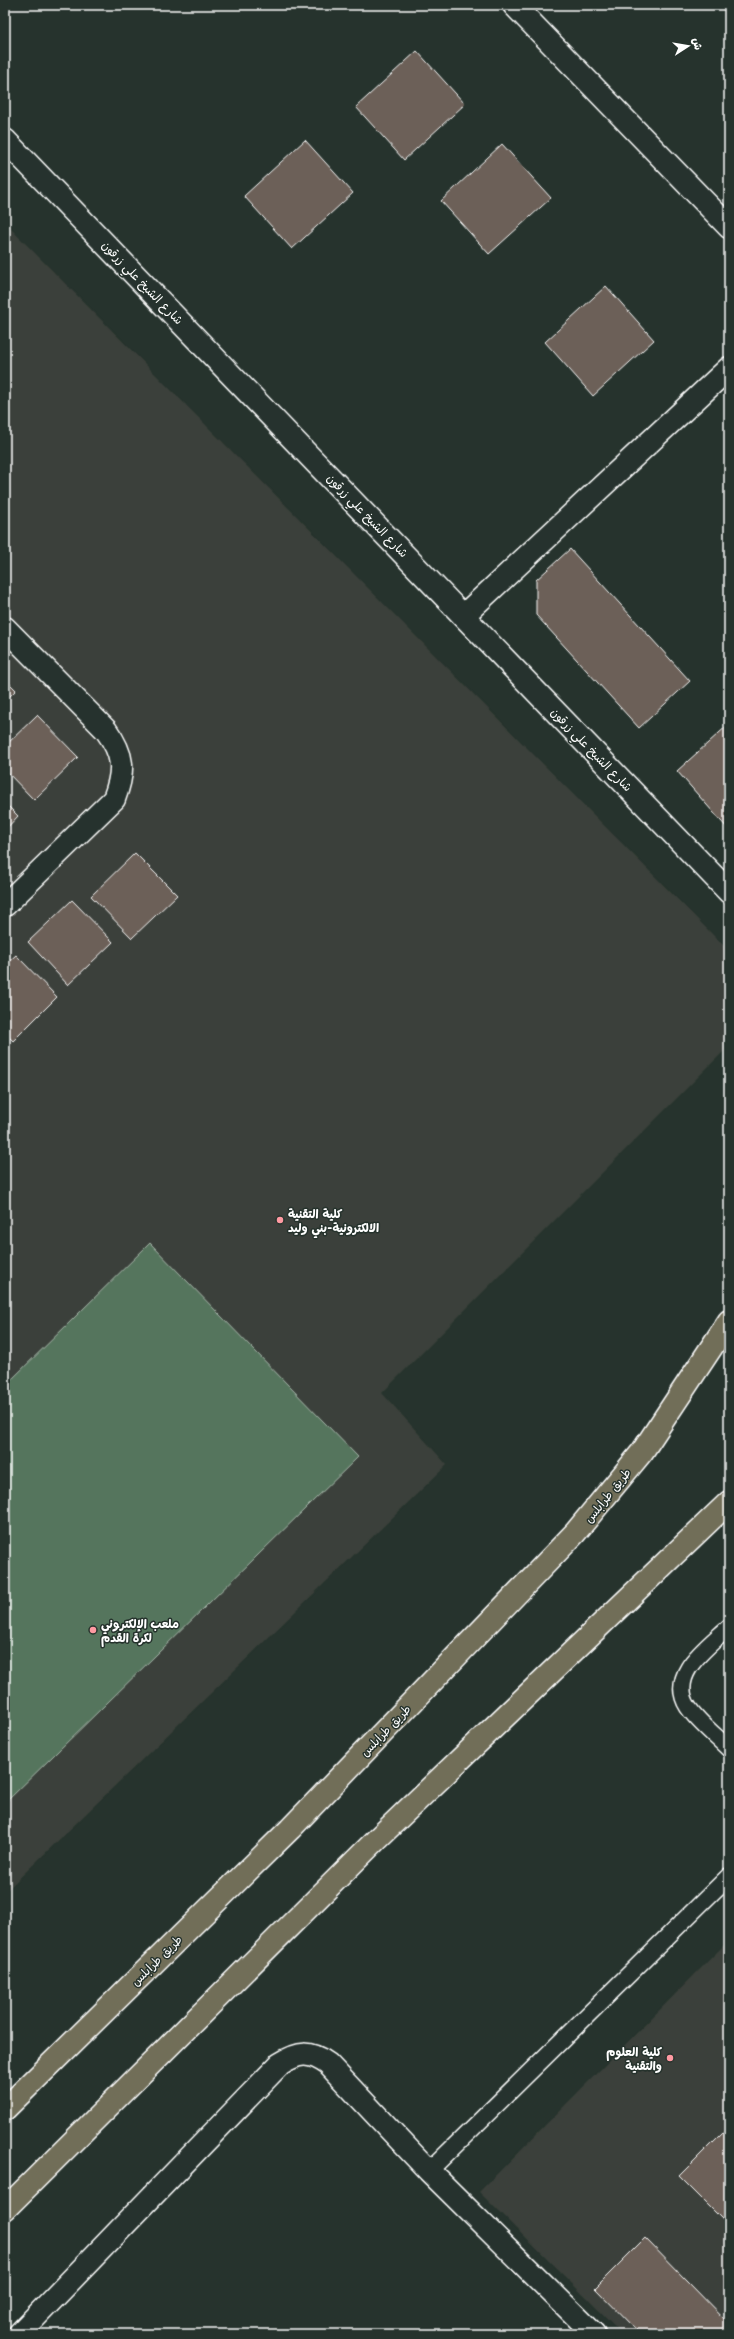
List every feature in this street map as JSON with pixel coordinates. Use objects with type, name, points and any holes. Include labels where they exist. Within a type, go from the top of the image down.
[{"type":"highway","name":"طريق طرابلس","points":[[5,2109],[290,1829],[575,1533],[642,1452],[729,1322]]},
{"type":"highway","points":[[5,2209],[377,1839],[729,1502]]},
{"type":"street","points":[[514,5],[729,226]]},
{"type":"street","name":"شارع الشيخ علي زرقون","points":[[5,140],[464,615],[729,892]]},
{"type":"street","points":[[464,615],[729,368]]},
{"type":"street","points":[[5,628],[106,730],[116,744],[122,763],[121,781],[114,799],[5,906]]},
{"type":"street","points":[[19,2334],[280,2064],[291,2057],[303,2054],[317,2056],[328,2064],[429,2171],[594,2334]]},
{"type":"lane","points":[[729,1627],[692,1663],[685,1673],[682,1684],[683,1697],[688,1708],[729,1749]]},
{"type":"lane","points":[[429,2171],[729,1876]]},
{"type":"shaded area","name":"كلية التقنية الالكترونية-بني وليد","points":[[5,223],[729,951],[729,1046],[382,1393],[447,1465],[5,1892]]},
{"type":"shaded area","name":"كلية العلوم والتقنية","points":[[729,1940],[729,2334],[623,2334],[479,2192]]},
{"type":"green space","name":"ملعب الإلكتروني لكرة القدم","points":[[150,1243],[358,1457],[5,1803],[5,1386]]},
{"type":"building","points":[[417,51],[465,104],[404,160],[356,107]]},
{"type":"building","points":[[305,140],[353,193],[292,249],[244,196]]},
{"type":"building","points":[[502,144],[551,198],[489,254],[441,201]]},
{"type":"building","points":[[606,286],[654,340],[593,396],[545,342]]},
{"type":"building","points":[[570,549],[690,681],[639,728],[536,615],[536,580]]},
{"type":"building","points":[[5,679],[16,690],[5,701]]},
{"type":"building","points":[[37,715],[78,757],[34,800],[5,770],[5,746]]},
{"type":"building","points":[[729,724],[729,829],[728,829],[677,771]]},
{"type":"building","points":[[5,803],[18,816],[5,830]]},
{"type":"building","points":[[135,853],[177,895],[132,938],[91,896]]},
{"type":"building","points":[[72,900],[113,942],[68,985],[28,942]]},
{"type":"building","points":[[16,955],[57,997],[13,1041],[5,1033],[5,965]]},
{"type":"building","points":[[729,2126],[729,2226],[679,2176]]},
{"type":"building","points":[[645,2238],[729,2324],[729,2334],[640,2334],[595,2288]]},
{"type":"place","name":"كلية التقنية الالكترونية-بني وليد","points":[[280,1220]]},
{"type":"place","name":"ملعب الإلكتروني لكرة القدم","points":[[93,1630]]},
{"type":"place","name":"كلية العلوم والتقنية","points":[[670,2058]]}]
